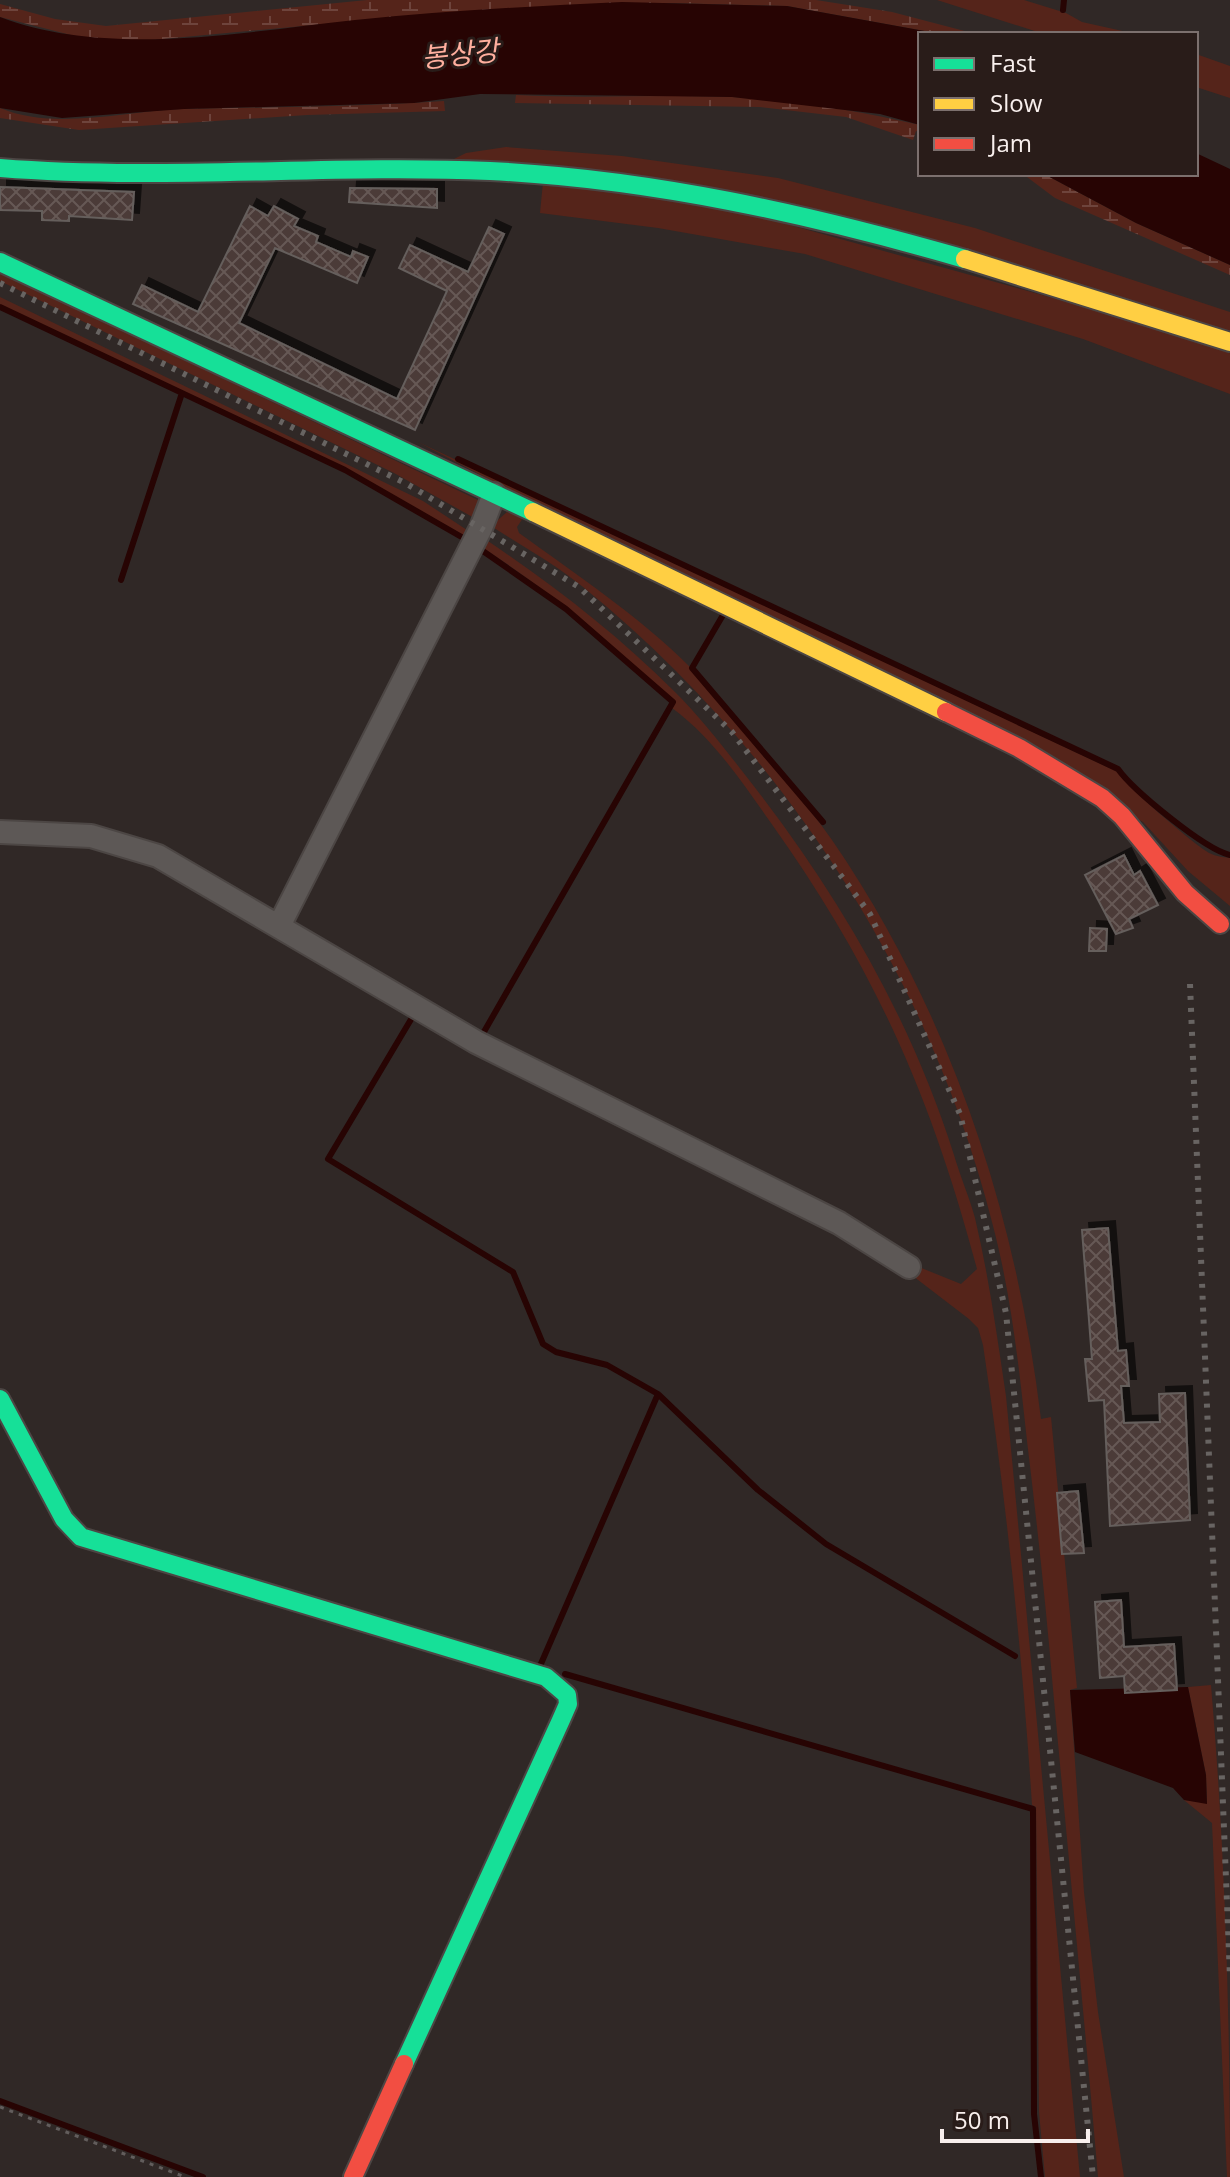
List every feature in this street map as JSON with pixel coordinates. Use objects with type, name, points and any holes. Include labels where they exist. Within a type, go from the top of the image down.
[{"type":"street","points":[[0,168],[143,175],[247,170],[421,171],[571,177],[637,185],[706,195],[837,223],[936,250],[1230,342]]},
{"type":"street","points":[[0,262],[770,624],[1051,766],[1102,798],[1122,816],[1185,893],[1220,924]]},
{"type":"street","points":[[279,926],[481,528],[494,494]]},
{"type":"street","points":[[0,832],[55,832],[125,843],[158,856],[476,1042],[839,1223],[909,1267]]},
{"type":"street","points":[[0,1399],[64,1519],[81,1537],[546,1677],[567,1695],[568,1704],[555,1734],[353,2177]]},
{"type":"path","points":[[0,2107],[185,2177]]},
{"type":"green space","points":[[367,0],[816,0],[892,12],[968,32],[930,32],[787,6],[672,3],[455,12],[130,42],[75,36],[0,17],[0,4],[55,19],[106,26]]},
{"type":"green space","points":[[937,0],[1024,0],[1066,13],[1082,22],[1127,32],[1038,32]]},
{"type":"green space","points":[[1198,55],[1230,66],[1230,98],[1198,88]]},
{"type":"green space","points":[[516,95],[756,98],[897,120],[918,125],[918,132],[913,140],[846,117],[760,107],[515,103]]},
{"type":"green space","points":[[444,101],[445,111],[307,115],[79,130],[0,118],[0,108],[21,115],[66,119],[160,110]]},
{"type":"green space","points":[[506,147],[622,156],[778,178],[975,228],[1230,312],[1230,337],[937,244],[440,166],[466,153]]},
{"type":"green space","points":[[1026,176],[1048,176],[1136,223],[1230,265],[1230,275],[1055,198]]},
{"type":"green space","points":[[543,182],[707,202],[1230,347],[1230,394],[1083,339],[805,254],[658,228],[540,213]]},
{"type":"green space","points":[[0,272],[478,500],[476,519],[394,473],[0,281]]},
{"type":"green space","points":[[0,297],[423,501],[470,532],[467,537],[346,469],[0,306]]},
{"type":"green space","points":[[418,442],[1118,772],[1145,800],[1198,845],[1212,854],[1230,858],[1230,906],[1188,871],[1143,822]]},
{"type":"green space","points":[[507,512],[523,518],[517,527],[519,533],[629,613],[690,667],[815,817],[874,906],[911,974],[971,1116],[995,1190],[1014,1265],[1030,1342],[1041,1419],[1051,1417],[1077,1688],[1070,1690],[1084,1892],[1098,2012],[1124,2177],[1098,2177],[1044,1596],[1017,1358],[999,1249],[964,1130],[930,1041],[887,955],[838,872],[783,794],[722,720],[655,651],[583,587],[491,526]]},
{"type":"green space","points":[[482,537],[558,591],[653,670],[725,749],[785,827],[843,915],[894,1008],[937,1105],[975,1218],[989,1284],[1006,1396],[1080,2177],[1045,2177],[1039,2112],[1036,1807],[1032,1805],[1012,1575],[983,1345],[978,1328],[969,1319],[909,1273],[914,1265],[961,1284],[977,1269],[940,1147],[896,1036],[870,983],[808,877],[738,777],[701,733],[672,708],[674,703],[579,619],[477,544]]},
{"type":"green space","points":[[1211,1685],[1226,1931],[1230,2177],[1227,2177],[1212,1823],[1184,1800],[1207,1803],[1206,1775],[1188,1687]]},
{"type":"water","name":"봉상강","points":[[622,2],[787,6],[930,32],[918,32],[918,124],[880,114],[732,97],[480,94],[414,103],[184,109],[62,118],[0,108],[0,17],[41,29],[130,39],[222,35],[355,20]]},
{"type":"water","points":[[1198,154],[1230,169],[1230,265],[1136,223],[1048,176],[1198,176]]},
{"type":"water","points":[[1188,1687],[1206,1775],[1207,1804],[1184,1800],[1173,1788],[1075,1752],[1070,1690]]},
{"type":"building","points":[[0,187],[134,192],[132,220],[69,216],[69,221],[42,220],[42,211],[0,210]]},
{"type":"building","points":[[350,188],[437,189],[437,208],[349,202]]},
{"type":"building","points":[[250,206],[268,216],[274,206],[298,219],[294,226],[318,236],[316,242],[351,257],[353,251],[368,257],[357,283],[275,248],[239,323],[397,399],[447,291],[399,268],[410,245],[468,272],[489,227],[504,234],[415,430],[133,304],[142,285],[198,312]]},
{"type":"building","points":[[1124,855],[1134,875],[1140,871],[1158,905],[1129,919],[1133,928],[1116,934],[1085,875]]},
{"type":"building","points":[[1090,928],[1107,929],[1106,951],[1089,951]]},
{"type":"building","points":[[1108,1228],[1118,1351],[1126,1350],[1129,1386],[1121,1386],[1124,1423],[1160,1422],[1159,1394],[1185,1393],[1190,1520],[1110,1526],[1104,1400],[1089,1401],[1085,1359],[1092,1359],[1082,1230]]},
{"type":"building","points":[[1078,1491],[1084,1553],[1062,1554],[1057,1493]]},
{"type":"building","points":[[1121,1600],[1124,1647],[1174,1644],[1177,1690],[1125,1693],[1124,1676],[1100,1678],[1095,1602]]},
{"type":"waterway","points":[[1063,10],[1064,0]]},
{"type":"waterway","points":[[0,307],[345,470],[465,539]]},
{"type":"waterway","points":[[121,580],[182,393]]},
{"type":"waterway","points":[[458,459],[1118,769],[1170,818],[1204,842],[1230,855]]},
{"type":"waterway","points":[[480,549],[566,609],[673,702],[481,1037]]},
{"type":"waterway","points":[[723,615],[692,668],[823,822]]},
{"type":"waterway","points":[[408,1013],[413,1016],[328,1159],[513,1272],[543,1344],[556,1352],[607,1365],[658,1394],[758,1490],[826,1544],[1015,1656]]},
{"type":"waterway","points":[[540,1666],[658,1394]]},
{"type":"waterway","points":[[565,1674],[1033,1809],[1034,2114],[1041,2177]]},
{"type":"waterway","points":[[0,2101],[203,2177]]},
{"type":"railway","points":[[0,283],[407,484],[579,587],[732,732],[870,914],[960,1114],[1006,1313],[1093,2177]]},
{"type":"railway","points":[[1190,984],[1230,1978]]},
{"type":"traffic: fast","points":[[0,168],[122,173],[429,169],[551,175],[730,201],[848,227],[965,259]]},
{"type":"traffic: fast","points":[[0,262],[533,512]]},
{"type":"traffic: fast","points":[[0,1399],[64,1519],[81,1537],[546,1677],[567,1695],[568,1704],[561,1720],[404,2064]]},
{"type":"traffic: slow","points":[[965,259],[1230,342]]},
{"type":"traffic: slow","points":[[533,512],[946,712]]},
{"type":"traffic: jam","points":[[946,712],[1019,748],[1102,798],[1122,816],[1185,893],[1220,924]]},
{"type":"traffic: jam","points":[[353,2177],[404,2064]]}]
